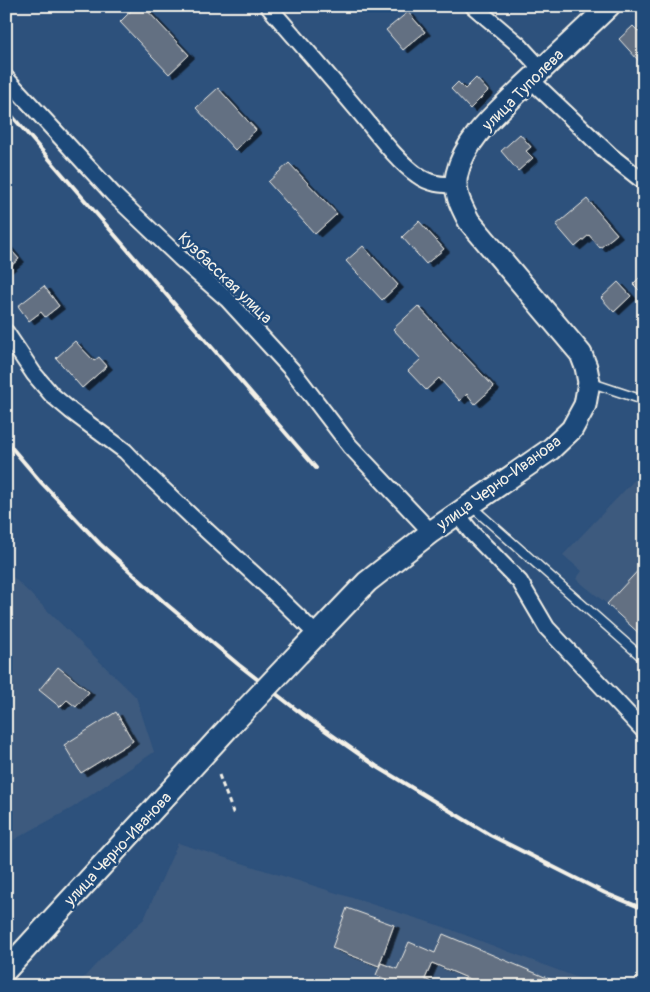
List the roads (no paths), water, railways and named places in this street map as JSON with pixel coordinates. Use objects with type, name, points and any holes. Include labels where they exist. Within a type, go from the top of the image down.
[{"type":"main road","name":"улица Туполева","points":[[456,185],[457,174],[465,152],[483,128],[609,6]]},
{"type":"main road","name":"улица Черно-Иванова","points":[[6,970],[229,727],[367,582],[431,532],[552,449],[572,429],[585,405],[589,382],[586,367],[580,354],[469,221],[459,202],[456,185]]},
{"type":"street","points":[[268,6],[399,158],[417,175],[428,181],[439,185],[456,185]]},
{"type":"street","points":[[472,6],[518,45],[536,75],[610,155],[644,182]]},
{"type":"street","name":"Кузбасская улица","points":[[6,78],[113,194],[180,258],[227,299],[292,370],[350,446],[431,532]]},
{"type":"street","points":[[6,332],[34,374],[52,395],[125,451],[316,634]]},
{"type":"street","points":[[463,510],[472,533],[520,582],[546,628],[644,731]]},
{"type":"lane","points":[[589,382],[644,402]]},
{"type":"lane","points":[[463,510],[644,659]]},
{"type":"railway","points":[[6,109],[316,468]]},
{"type":"railway","points":[[6,441],[40,481],[100,544],[165,603],[239,665],[302,714],[376,766],[490,835],[605,893],[644,909]]}]
